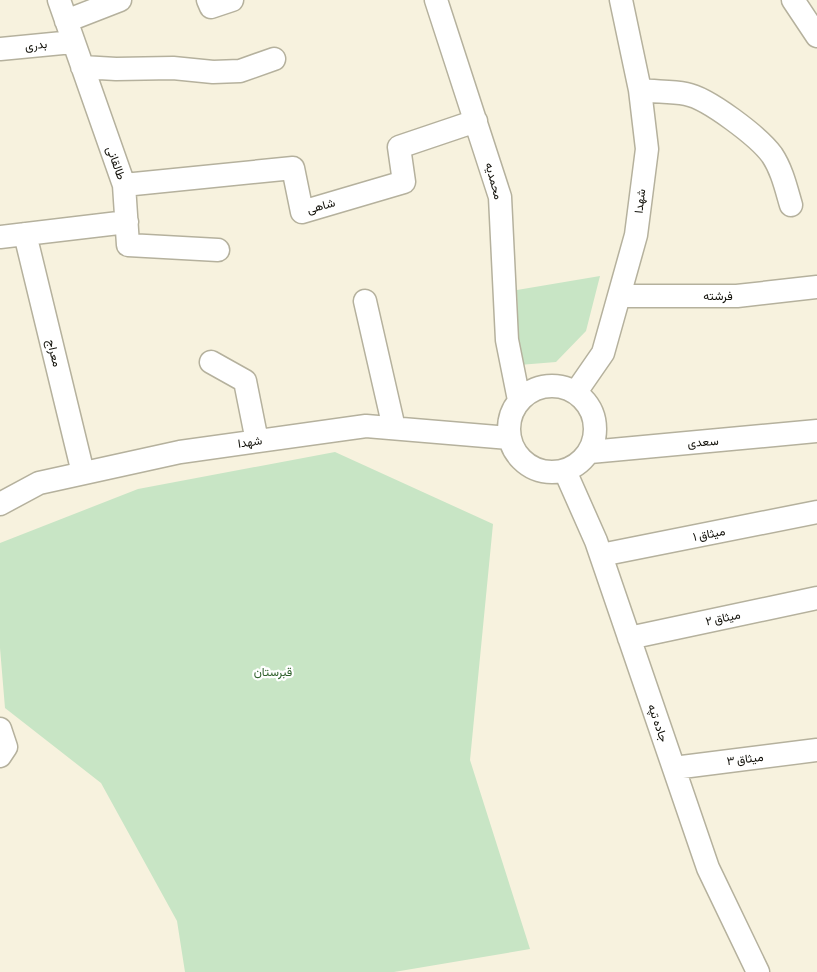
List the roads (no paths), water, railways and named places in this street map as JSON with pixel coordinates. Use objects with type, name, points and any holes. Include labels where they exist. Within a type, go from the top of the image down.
[{"type":"street","name":"بدری","points":[[0,49],[120,0]]},
{"type":"street","points":[[208,0],[211,7],[232,0]]},
{"type":"street","name":"محمدیه","points":[[436,0],[500,197],[507,340],[519,400]]},
{"type":"street","name":"شهدا","points":[[576,392],[603,353],[636,235],[647,149],[640,90],[622,0]]},
{"type":"street","points":[[793,0],[817,36]]},
{"type":"street","name":"طالقانی","points":[[66,21],[124,186],[128,245],[218,250]]},
{"type":"street","points":[[82,67],[173,68],[213,72],[240,71],[274,59]]},
{"type":"street","points":[[640,90],[686,94],[699,98],[763,144],[773,156],[782,174],[791,205]]},
{"type":"street","name":"شاهی","points":[[124,186],[294,168],[302,212],[404,182],[399,147],[476,121]]},
{"type":"street","points":[[0,237],[127,222]]},
{"type":"street","name":"معراج","points":[[25,234],[83,473]]},
{"type":"street","name":"فرشته","points":[[619,296],[737,296],[817,287]]},
{"type":"street","points":[[365,301],[394,428]]},
{"type":"street","points":[[210,362],[245,381],[258,441]]},
{"type":"street","points":[[546,385],[576,392],[591,408],[596,430],[590,452],[565,472],[540,472],[520,459],[509,438],[509,418],[519,400],[546,385]]},
{"type":"street","name":"شهدا","points":[[0,504],[39,483],[180,452],[366,426],[509,438]]},
{"type":"street","name":"سعدی","points":[[590,452],[817,431]]},
{"type":"street","name":"جاده تپه","points":[[565,472],[596,541],[708,868],[758,972]]},
{"type":"street","name":"میثاق ۱","points":[[601,555],[817,512]]},
{"type":"street","name":"میثاق ۲","points":[[629,638],[817,598]]},
{"type":"street","points":[[0,729],[6,747],[0,756]]},
{"type":"street","name":"میثاق ۳","points":[[674,768],[817,750]]},
{"type":"park label","name":"قبرستان","points":[[273,672]]}]
